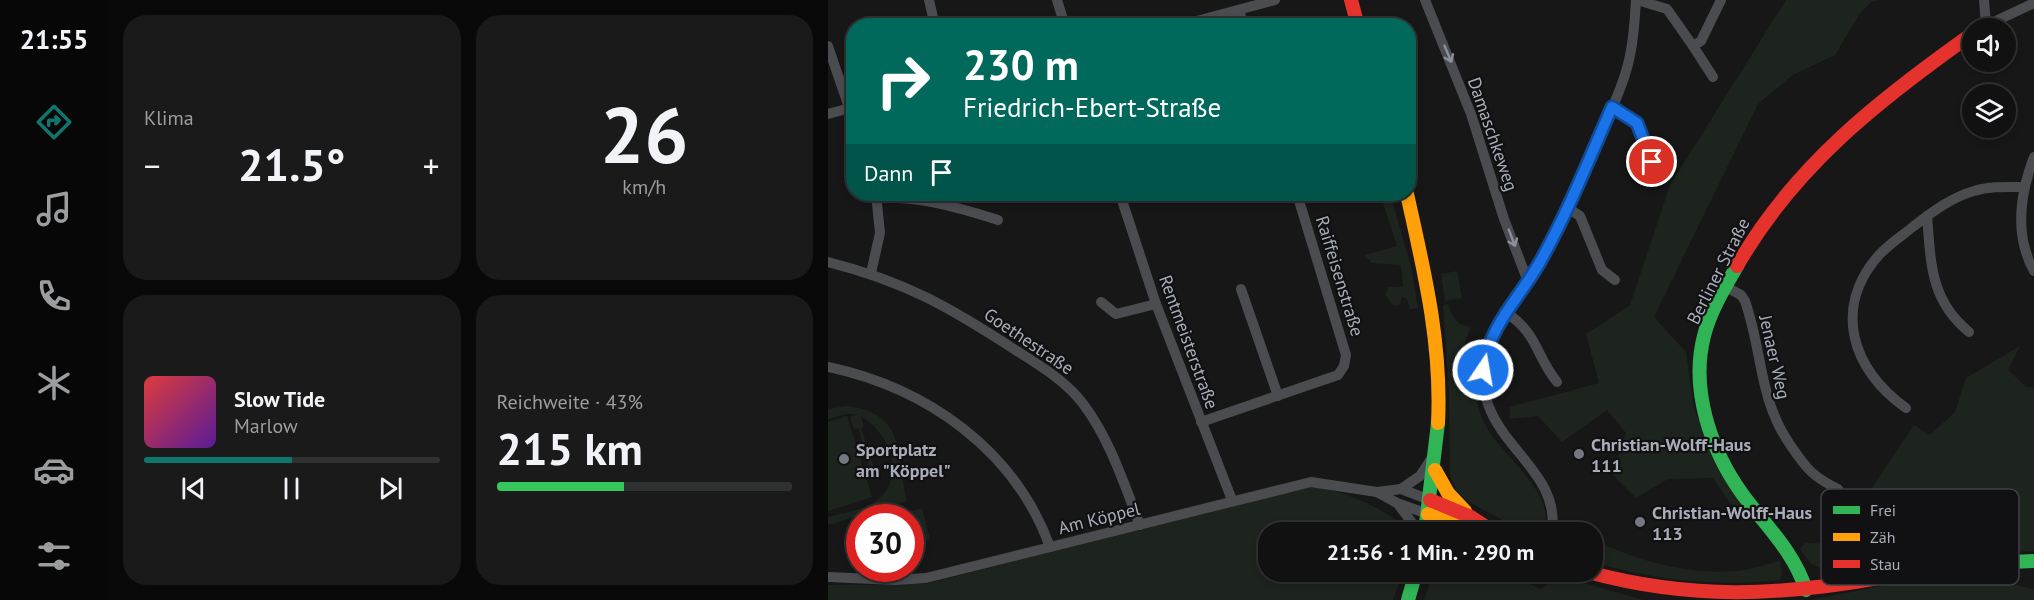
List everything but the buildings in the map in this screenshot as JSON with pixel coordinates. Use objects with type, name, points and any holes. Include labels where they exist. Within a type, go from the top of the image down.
[{"type":"main road","points":[[1351,0],[1356,18]]},
{"type":"main road","name":"Berliner Straße","points":[[1806,590],[1800,569],[1791,552],[1744,496],[1726,468],[1704,413],[1701,364],[1707,325],[1759,226],[1776,202],[1825,149],[1904,81],[1962,41]]},
{"type":"main road","points":[[1409,201],[1431,300],[1437,348],[1435,470],[1427,522]]},
{"type":"main road","points":[[1435,470],[1448,493],[1479,522]]},
{"type":"main road","points":[[1429,507],[1472,517]]},
{"type":"main road","points":[[1429,507],[1453,522]]},
{"type":"main road","points":[[2019,561],[2034,561]]},
{"type":"main road","points":[[1603,577],[1621,582],[1680,592],[1720,595],[1806,590],[1834,585]]},
{"type":"main road","points":[[1408,600],[1413,582]]},
{"type":"street","points":[[929,0],[933,18]]},
{"type":"street","points":[[1057,0],[1063,18]]},
{"type":"street","points":[[1211,18],[1275,0]]},
{"type":"street","name":"Damaschkeweg","points":[[1425,0],[1471,114],[1504,219],[1527,279]]},
{"type":"street","points":[[1551,522],[1549,495],[1502,435],[1486,404],[1483,385],[1485,357],[1489,342],[1504,311],[1539,264],[1568,208],[1612,107],[1631,52],[1637,0],[1667,9],[1713,77]]},
{"type":"street","points":[[1693,46],[1701,41],[1721,0]]},
{"type":"street","points":[[1983,18],[1984,0]]},
{"type":"street","points":[[2002,18],[2034,3]]},
{"type":"street","points":[[1239,11],[1241,18]]},
{"type":"street","points":[[828,46],[846,95]]},
{"type":"street","points":[[1612,107],[1637,123],[1646,150],[1658,174]]},
{"type":"street","points":[[828,114],[846,109]]},
{"type":"street","points":[[2034,157],[2024,187],[2020,220],[2024,244],[2034,271]]},
{"type":"street","points":[[1906,408],[1880,387],[1866,367],[1855,340],[1854,301],[1863,277],[1881,253],[1927,216],[1972,191],[1997,186],[2024,187]]},
{"type":"street","points":[[871,273],[880,233],[877,201]]},
{"type":"street","points":[[929,201],[958,207],[998,220]]},
{"type":"street","name":"Rentmeisterstraße","points":[[1122,201],[1156,304],[1232,500]]},
{"type":"street","name":"Raiffeisenstraße","points":[[1201,422],[1338,375],[1346,361],[1299,201]]},
{"type":"street","points":[[1568,208],[1580,216],[1602,270],[1614,280]]},
{"type":"street","points":[[1927,216],[1937,292],[1944,306],[1969,332]]},
{"type":"street","name":"Goethestraße","points":[[828,262],[871,273],[925,294],[1044,368],[1073,392],[1084,405],[1104,438],[1140,525]]},
{"type":"street","name":"Jenaer Weg","points":[[1726,287],[1741,296],[1745,302],[1765,396],[1776,423],[1812,475],[1838,489]]},
{"type":"street","points":[[1241,289],[1278,396]]},
{"type":"street","points":[[1101,302],[1116,314],[1156,304]]},
{"type":"street","points":[[1504,311],[1530,333],[1548,370],[1557,381]]},
{"type":"street","points":[[828,367],[875,380],[920,398],[957,422],[1023,490],[1040,519],[1050,547]]},
{"type":"street","points":[[1401,489],[1420,476],[1436,450]]},
{"type":"street","name":"Am Köppel","points":[[828,577],[926,578],[1311,482],[1377,492],[1401,489],[1429,507]]},
{"type":"street","name":"Am Köppel","points":[[1377,492],[1397,503],[1429,507]]},
{"type":"street","points":[[1397,503],[1411,522]]},
{"type":"shaded area","points":[[1786,0],[1878,0],[1871,2],[1859,15],[1835,55],[1793,75],[1758,104],[1654,317],[1686,352],[1694,409],[1723,475],[1752,513],[1743,522],[1713,478],[1668,479],[1636,498],[1612,474],[1626,433],[1607,410],[1562,442],[1538,416],[1509,419],[1510,407],[1599,383],[1586,334],[1630,305],[1670,185]]},
{"type":"shaded area","points":[[1382,201],[1392,201],[1411,266],[1418,308],[1410,309],[1407,299],[1402,297],[1399,306],[1392,305],[1385,294],[1389,287],[1403,287],[1401,265],[1371,263],[1365,255],[1397,246]]},
{"type":"shaded area","points":[[1457,271],[1462,298],[1445,301],[1441,274]]},
{"type":"shaded area","points":[[1448,304],[1458,322],[1471,327],[1465,345],[1481,414],[1495,439],[1537,491],[1544,505],[1545,522],[1506,522],[1469,502],[1456,490],[1450,476],[1449,391],[1443,305]]},
{"type":"shaded area","points":[[2020,346],[2008,370],[2026,387],[2034,387],[2034,551],[2019,552],[2019,489],[1872,488],[1914,425],[1930,435],[1955,412],[1966,378]]},
{"type":"shaded area","points":[[847,406],[867,410],[881,418],[890,428],[896,440],[907,501],[897,504],[871,504],[886,491],[891,479],[893,467],[886,443],[871,423],[861,416],[864,427],[861,428],[877,477],[873,478],[858,428],[854,429],[850,417],[858,414],[846,414],[828,419],[828,409]]},
{"type":"shaded area","name":"Sportplatz am \"Köppel\"","points":[[847,416],[872,497],[828,511],[828,422]]},
{"type":"shaded area","points":[[1314,486],[1352,497],[1375,507],[1398,522],[1258,522],[1258,582],[1399,582],[1393,600],[828,600],[828,585],[926,584]]},
{"type":"shaded area","points":[[846,512],[846,520],[828,525],[828,517]]},
{"type":"shaded area","points":[[924,516],[930,539],[924,541]]},
{"type":"shaded area","points":[[1805,543],[1821,543],[1821,569],[1811,564],[1800,549]]},
{"type":"shaded area","points":[[1603,544],[1641,559],[1701,571],[1741,570],[1780,560],[1782,574],[1780,580],[1733,583],[1685,580],[1603,565]]},
{"type":"shaded area","points":[[1430,582],[1524,582],[1541,589],[1551,582],[1581,582],[1643,600],[1424,600]]},
{"type":"shaded area","points":[[1887,585],[2015,585],[2034,589],[2034,600],[1811,600]]},
{"type":"traffic: fast","points":[[1737,266],[1714,308],[1704,336],[1700,357],[1700,377],[1706,419],[1721,459],[1732,478],[1787,552],[1806,590]]},
{"type":"traffic: fast","points":[[1426,522],[1438,423]]},
{"type":"traffic: fast","points":[[2019,562],[2034,561]]},
{"type":"traffic: fast","points":[[1408,600],[1413,582]]},
{"type":"traffic: slow","points":[[1408,201],[1434,336],[1439,394],[1438,423]]},
{"type":"traffic: slow","points":[[1435,470],[1448,493],[1465,511]]},
{"type":"traffic: slow","points":[[1428,514],[1456,522]]},
{"type":"traffic: jam","points":[[1351,0],[1356,18]]},
{"type":"traffic: jam","points":[[1737,266],[1785,197],[1841,137],[1904,84],[1962,41]]},
{"type":"traffic: jam","points":[[1430,500],[1479,522]]},
{"type":"traffic: jam","points":[[1603,576],[1699,591],[1772,591],[1831,585]]},
{"type":"place","name":"Christian-Wolff-Haus 111","points":[[1579,454]]},
{"type":"place","name":"Sportplatz am \"Köppel\"","points":[[844,459]]},
{"type":"place","name":"Christian-Wolff-Haus 113","points":[[1640,522]]},
{"type":"route","points":[[1483,370],[1489,342],[1495,329],[1504,311],[1539,264],[1568,208],[1612,107],[1631,117],[1637,123],[1652,162]]}]
